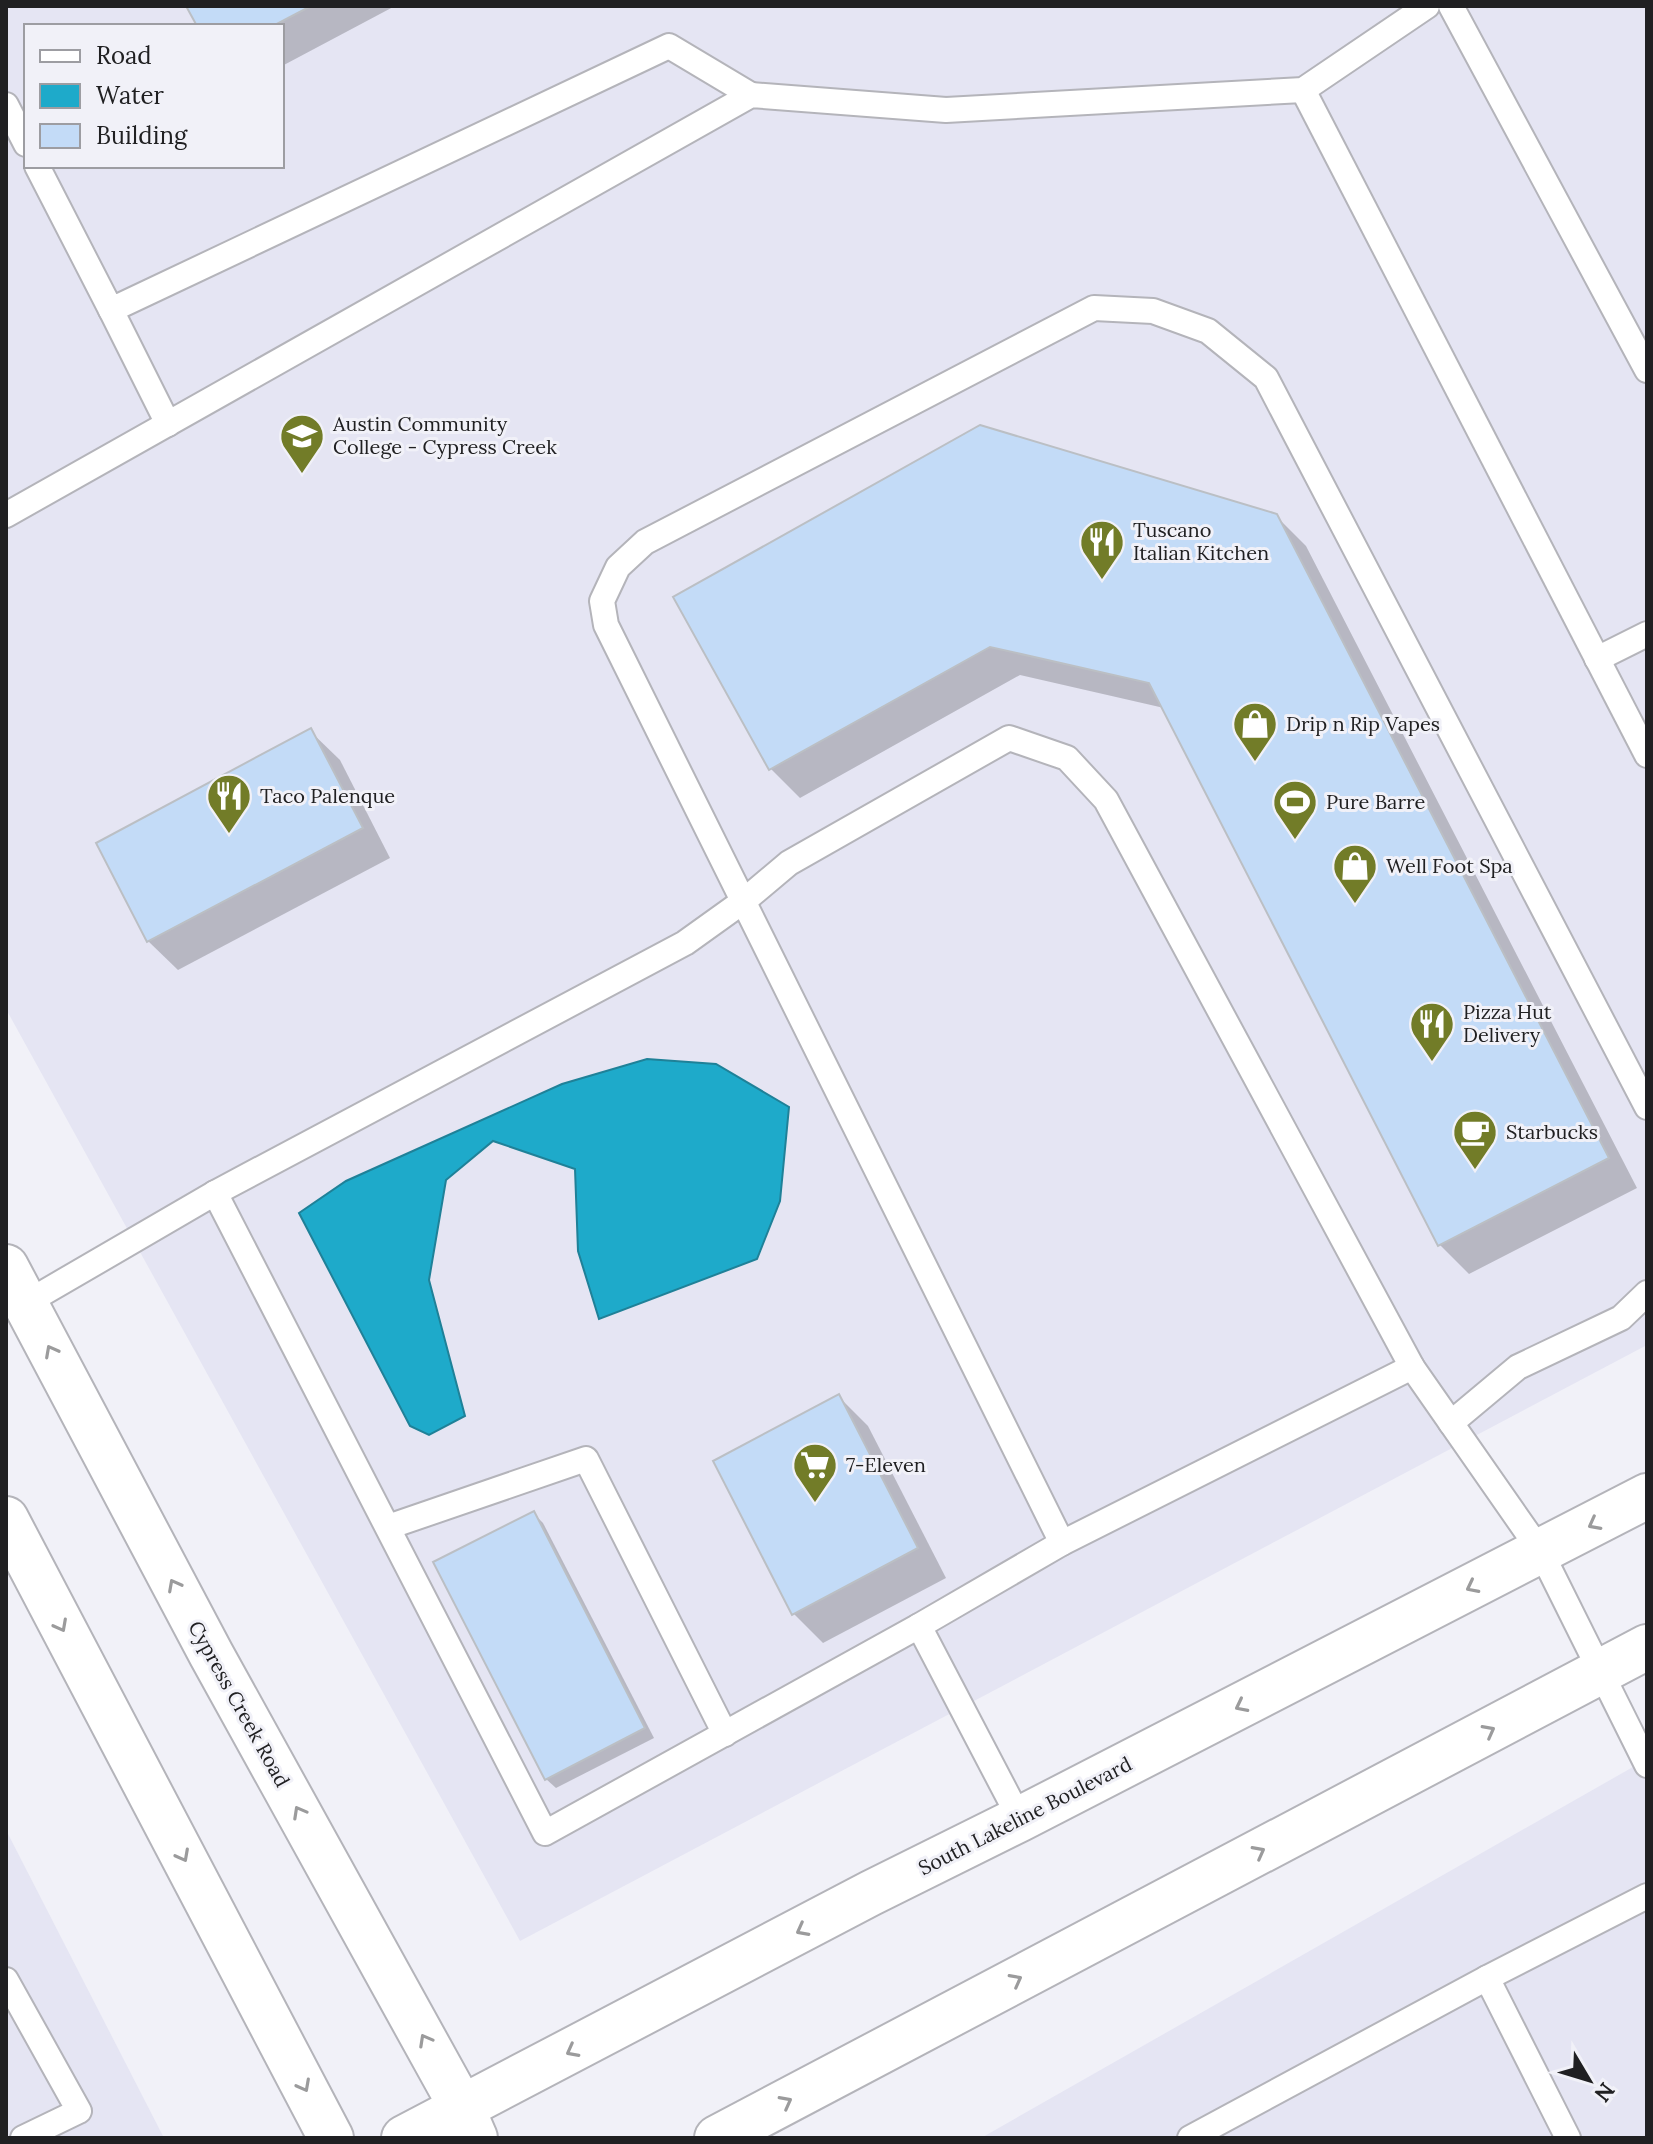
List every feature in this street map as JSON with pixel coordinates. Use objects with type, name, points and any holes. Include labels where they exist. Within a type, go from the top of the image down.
[{"type":"main road","name":"Cypress Creek Road","points":[[13,1291],[469,2123]]},
{"type":"main road","name":"South Lakeline Boulevard","points":[[404,2138],[469,2123],[871,1893],[1647,1496]]},
{"type":"main road","points":[[6,1519],[331,2138]]},
{"type":"main road","points":[[717,2138],[1647,1647]]},
{"type":"lane","points":[[111,310],[669,46],[751,95],[946,110],[1303,90],[1427,6]]},
{"type":"lane","points":[[1451,6],[1647,370]]},
{"type":"lane","points":[[1303,90],[1647,755]]},
{"type":"lane","points":[[6,515],[751,95]]},
{"type":"lane","points":[[6,105],[24,140]]},
{"type":"lane","points":[[38,168],[168,424]]},
{"type":"lane","points":[[1062,1543],[606,625],[602,601],[618,567],[645,542],[1094,308],[1153,311],[1208,331],[1266,378],[1647,1107]]},
{"type":"lane","points":[[1597,659],[1647,634]]},
{"type":"lane","points":[[13,1291],[215,1193],[685,943],[745,900],[789,863],[1009,738],[1067,758],[1106,800],[1412,1367],[1541,1552],[1647,1765]]},
{"type":"lane","points":[[215,1193],[545,1833],[919,1626],[1062,1543],[1412,1367]]},
{"type":"lane","points":[[1451,1423],[1518,1367],[1621,1318],[1647,1293]]},
{"type":"lane","points":[[388,1527],[586,1459],[725,1734]]},
{"type":"lane","points":[[919,1626],[1020,1819]]},
{"type":"lane","points":[[1190,2138],[1487,1978],[1647,1896]]},
{"type":"lane","points":[[1487,1978],[1568,2138]]},
{"type":"lane","points":[[6,1980],[79,2111],[23,2138]]},
{"type":"shaded area","points":[[6,6],[1647,6],[1647,1345],[520,1941],[6,1009]]},
{"type":"shaded area","points":[[1647,1759],[1647,2138],[981,2138]]},
{"type":"shaded area","points":[[6,1830],[164,2138],[6,2138]]},
{"type":"water","points":[[647,1059],[716,1064],[789,1107],[780,1201],[757,1259],[599,1319],[578,1251],[575,1169],[493,1141],[446,1180],[429,1280],[465,1416],[429,1435],[410,1426],[299,1213],[346,1181],[562,1084]]},
{"type":"building","points":[[186,6],[311,6],[277,24],[196,24]]},
{"type":"building","points":[[980,425],[1277,514],[1609,1158],[1438,1246],[1149,683],[990,647],[769,770],[673,597]]},
{"type":"building","name":"Taco Palenque","points":[[311,728],[363,828],[147,942],[96,843]]},
{"type":"building","name":"7-Eleven","points":[[839,1394],[918,1548],[792,1615],[713,1461]]},
{"type":"building","points":[[534,1511],[645,1728],[545,1780],[433,1562]]},
{"type":"place","name":"Austin Community College - Cypress Creek","points":[[302,475]]},
{"type":"place","name":"Tuscano Italian Kitchen","points":[[1102,581]]},
{"type":"place","name":"Drip n Rip Vapes","points":[[1255,763]]},
{"type":"place","name":"Taco Palenque","points":[[229,835]]},
{"type":"place","name":"Pure Barre","points":[[1295,841]]},
{"type":"place","name":"Well Foot Spa","points":[[1355,905]]},
{"type":"place","name":"Pizza Hut Delivery","points":[[1432,1063]]},
{"type":"place","name":"Starbucks","points":[[1475,1171]]},
{"type":"place","name":"7-Eleven","points":[[815,1504]]}]
